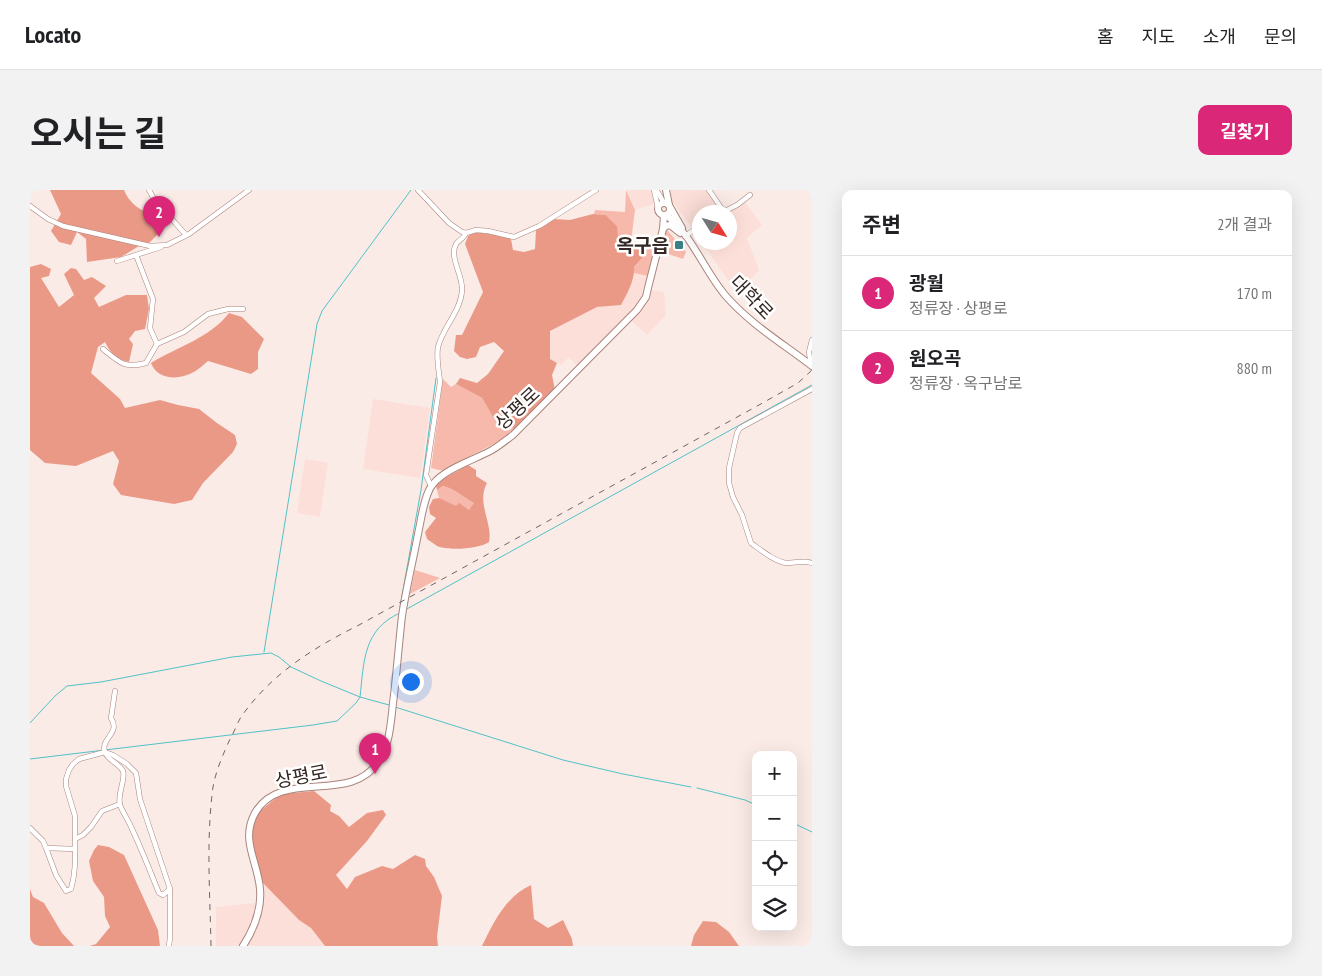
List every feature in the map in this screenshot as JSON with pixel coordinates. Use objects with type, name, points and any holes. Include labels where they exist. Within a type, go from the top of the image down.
[{"type":"main road","points":[[665,190],[669,212],[665,215],[660,213],[658,208],[660,204],[667,205]]},
{"type":"main road","name":"대학로","points":[[667,205],[681,225],[685,236]]},
{"type":"main road","name":"대학로","points":[[665,215],[672,220],[685,236],[724,294],[744,315],[774,339],[812,365]]},
{"type":"main road","name":"상평로","points":[[242,946],[258,919],[259,912],[261,891],[248,842],[249,828],[256,812],[268,798],[282,791],[343,784],[364,776],[378,762],[385,749],[392,710],[404,606],[424,508],[431,486],[438,478],[492,450],[513,434],[625,324],[646,297],[665,215]]},
{"type":"main road","points":[[663,229],[670,225],[685,236]]},
{"type":"street","points":[[149,190],[154,199],[186,235]]},
{"type":"street","points":[[117,261],[167,245],[186,235],[249,190]]},
{"type":"street","points":[[418,190],[461,234],[460,240]]},
{"type":"street","points":[[455,228],[466,232],[476,230],[514,237],[539,226],[596,190]]},
{"type":"street","points":[[655,190],[667,205]]},
{"type":"street","points":[[655,190],[658,208]]},
{"type":"street","points":[[709,190],[719,205]]},
{"type":"street","points":[[734,205],[750,195]]},
{"type":"street","points":[[30,206],[48,219],[63,226],[150,246],[167,245]]},
{"type":"street","points":[[431,486],[426,475],[440,382],[438,348],[455,313],[462,291],[461,278],[454,253],[456,245],[466,232]]},
{"type":"street","points":[[685,236],[692,232]]},
{"type":"street","points":[[136,255],[153,299],[150,328],[157,344]]},
{"type":"street","points":[[103,349],[122,364],[136,366],[146,363],[157,344],[184,332],[208,314],[228,309],[243,308]]},
{"type":"street","points":[[812,340],[809,352],[812,365]]},
{"type":"street","points":[[812,389],[740,428],[737,433],[729,468],[731,490],[742,515],[750,543],[781,562],[806,561],[812,563]]},
{"type":"street","points":[[115,691],[110,718],[114,723],[114,730],[104,743],[104,750],[108,758],[123,770],[120,804],[159,893],[163,895],[170,889]]},
{"type":"street","points":[[30,828],[43,841],[56,875],[66,891],[71,889],[75,849],[75,816],[66,786],[66,779],[73,764],[79,759],[104,750]]},
{"type":"street","points":[[104,750],[127,764],[136,773],[140,799],[170,889],[169,946]]},
{"type":"street","points":[[75,840],[91,827],[102,810],[120,804]]},
{"type":"street","points":[[46,848],[75,849]]},
{"type":"shaded area","points":[[50,190],[124,190],[136,206],[154,214],[159,233],[147,245],[139,246],[121,257],[87,262],[86,239],[77,232],[71,245],[59,242],[51,231],[61,214]]},
{"type":"shaded area","points":[[626,190],[635,210],[630,249],[617,238],[617,226],[606,215],[594,214],[595,210],[625,212]]},
{"type":"shaded area","points":[[627,190],[653,190],[656,203],[635,210]]},
{"type":"shaded area","points":[[670,190],[708,190],[717,205],[692,205],[692,228],[671,200]]},
{"type":"shaded area","points":[[744,201],[762,225],[747,238],[759,270],[752,278],[734,288],[707,250],[737,250],[737,205]]},
{"type":"shaded area","points":[[593,214],[606,215],[617,226],[618,238],[628,249],[644,248],[642,258],[634,267],[632,282],[621,305],[597,307],[550,331],[550,359],[557,363],[552,375],[555,390],[513,430],[510,421],[494,419],[482,398],[456,384],[460,378],[477,383],[488,374],[504,351],[494,342],[480,347],[476,357],[467,359],[460,357],[454,351],[456,335],[462,335],[483,292],[465,244],[468,236],[474,232],[505,236],[511,239],[513,250],[524,252],[535,249],[536,230],[553,219],[570,220]]},
{"type":"shaded area","points":[[665,230],[686,252],[683,259],[662,252]]},
{"type":"shaded area","points":[[644,248],[656,249],[648,276],[634,273],[634,267],[642,258]]},
{"type":"shaded area","points":[[41,264],[51,269],[49,276],[41,278],[59,307],[74,295],[64,274],[71,268],[76,269],[84,280],[92,277],[106,286],[94,298],[99,307],[126,295],[147,295],[149,309],[145,329],[135,331],[129,339],[133,344],[129,362],[114,355],[105,342],[98,347],[91,373],[120,399],[125,408],[160,400],[199,409],[235,435],[237,444],[233,452],[203,483],[192,500],[174,504],[121,495],[113,484],[119,461],[113,451],[76,466],[45,463],[30,450],[30,267]]},
{"type":"shaded area","points":[[634,273],[648,276],[641,303],[579,368],[569,357],[561,365],[550,360],[550,331],[597,307],[621,305]]},
{"type":"shaded area","points":[[650,290],[664,292],[666,315],[647,335],[632,321]]},
{"type":"shaded area","points":[[229,313],[242,317],[264,339],[258,352],[258,369],[251,374],[208,361],[192,373],[181,377],[168,377],[154,369],[151,363],[203,336]]},
{"type":"shaded area","points":[[443,379],[451,387],[456,384],[482,398],[494,419],[510,421],[513,430],[504,439],[443,471],[431,468]]},
{"type":"shaded area","points":[[373,399],[430,408],[420,478],[363,469]]},
{"type":"shaded area","points":[[305,459],[328,463],[320,517],[297,513]]},
{"type":"shaded area","points":[[468,465],[476,470],[476,476],[487,483],[483,498],[490,535],[489,542],[464,548],[442,548],[427,539],[425,532],[436,518],[430,514],[429,507],[433,499],[439,498],[456,506],[459,503],[469,510],[474,503],[451,489],[443,486],[437,490],[436,486],[441,480]]},
{"type":"shaded area","points":[[443,486],[474,503],[470,510],[450,505],[439,498],[437,490]]},
{"type":"shaded area","points":[[415,570],[440,578],[410,594]]},
{"type":"shaded area","points":[[314,791],[331,805],[330,811],[339,816],[349,827],[367,813],[383,810],[386,815],[367,841],[336,875],[347,889],[355,877],[382,866],[393,869],[415,855],[425,859],[426,866],[434,877],[442,896],[437,937],[438,946],[325,946],[311,928],[299,920],[263,883],[251,841],[252,828],[258,813],[282,794]]},
{"type":"shaded area","points":[[98,845],[109,847],[124,855],[158,930],[160,946],[90,946],[96,944],[110,927],[105,916],[104,897],[93,881],[89,861]]},
{"type":"shaded area","points":[[263,883],[299,920],[311,928],[325,946],[216,946],[216,907],[256,903]]},
{"type":"shaded area","points":[[531,885],[534,919],[548,928],[563,920],[572,939],[573,946],[482,946],[507,903]]},
{"type":"shaded area","points":[[30,889],[33,897],[44,903],[62,933],[74,946],[30,946]]},
{"type":"shaded area","points":[[703,921],[716,922],[729,932],[739,946],[691,946],[694,935]]},
{"type":"waterway","points":[[264,652],[317,324],[322,311],[411,190]]},
{"type":"waterway","points":[[400,607],[421,490],[436,378]]},
{"type":"waterway","points":[[405,610],[812,385]]},
{"type":"waterway","points":[[30,759],[337,721],[360,697],[365,659],[372,637],[388,620],[400,613]]},
{"type":"waterway","points":[[30,723],[67,686],[101,682],[232,657],[271,653],[291,667],[321,681],[360,697],[389,705]]},
{"type":"waterway","points":[[395,707],[563,760],[691,787]]},
{"type":"waterway","points":[[697,788],[752,803]]},
{"type":"waterway","points":[[797,825],[812,832]]},
{"type":"railway","points":[[211,946],[209,846],[214,781],[223,755],[240,719],[253,702],[279,675],[325,643],[759,405],[798,383],[812,370]]},
{"type":"place","name":"원오곡","points":[[159,237]]},
{"type":"place","name":"옥구읍","points":[[679,245]]},
{"type":"place","name":"광월","points":[[375,774]]}]
